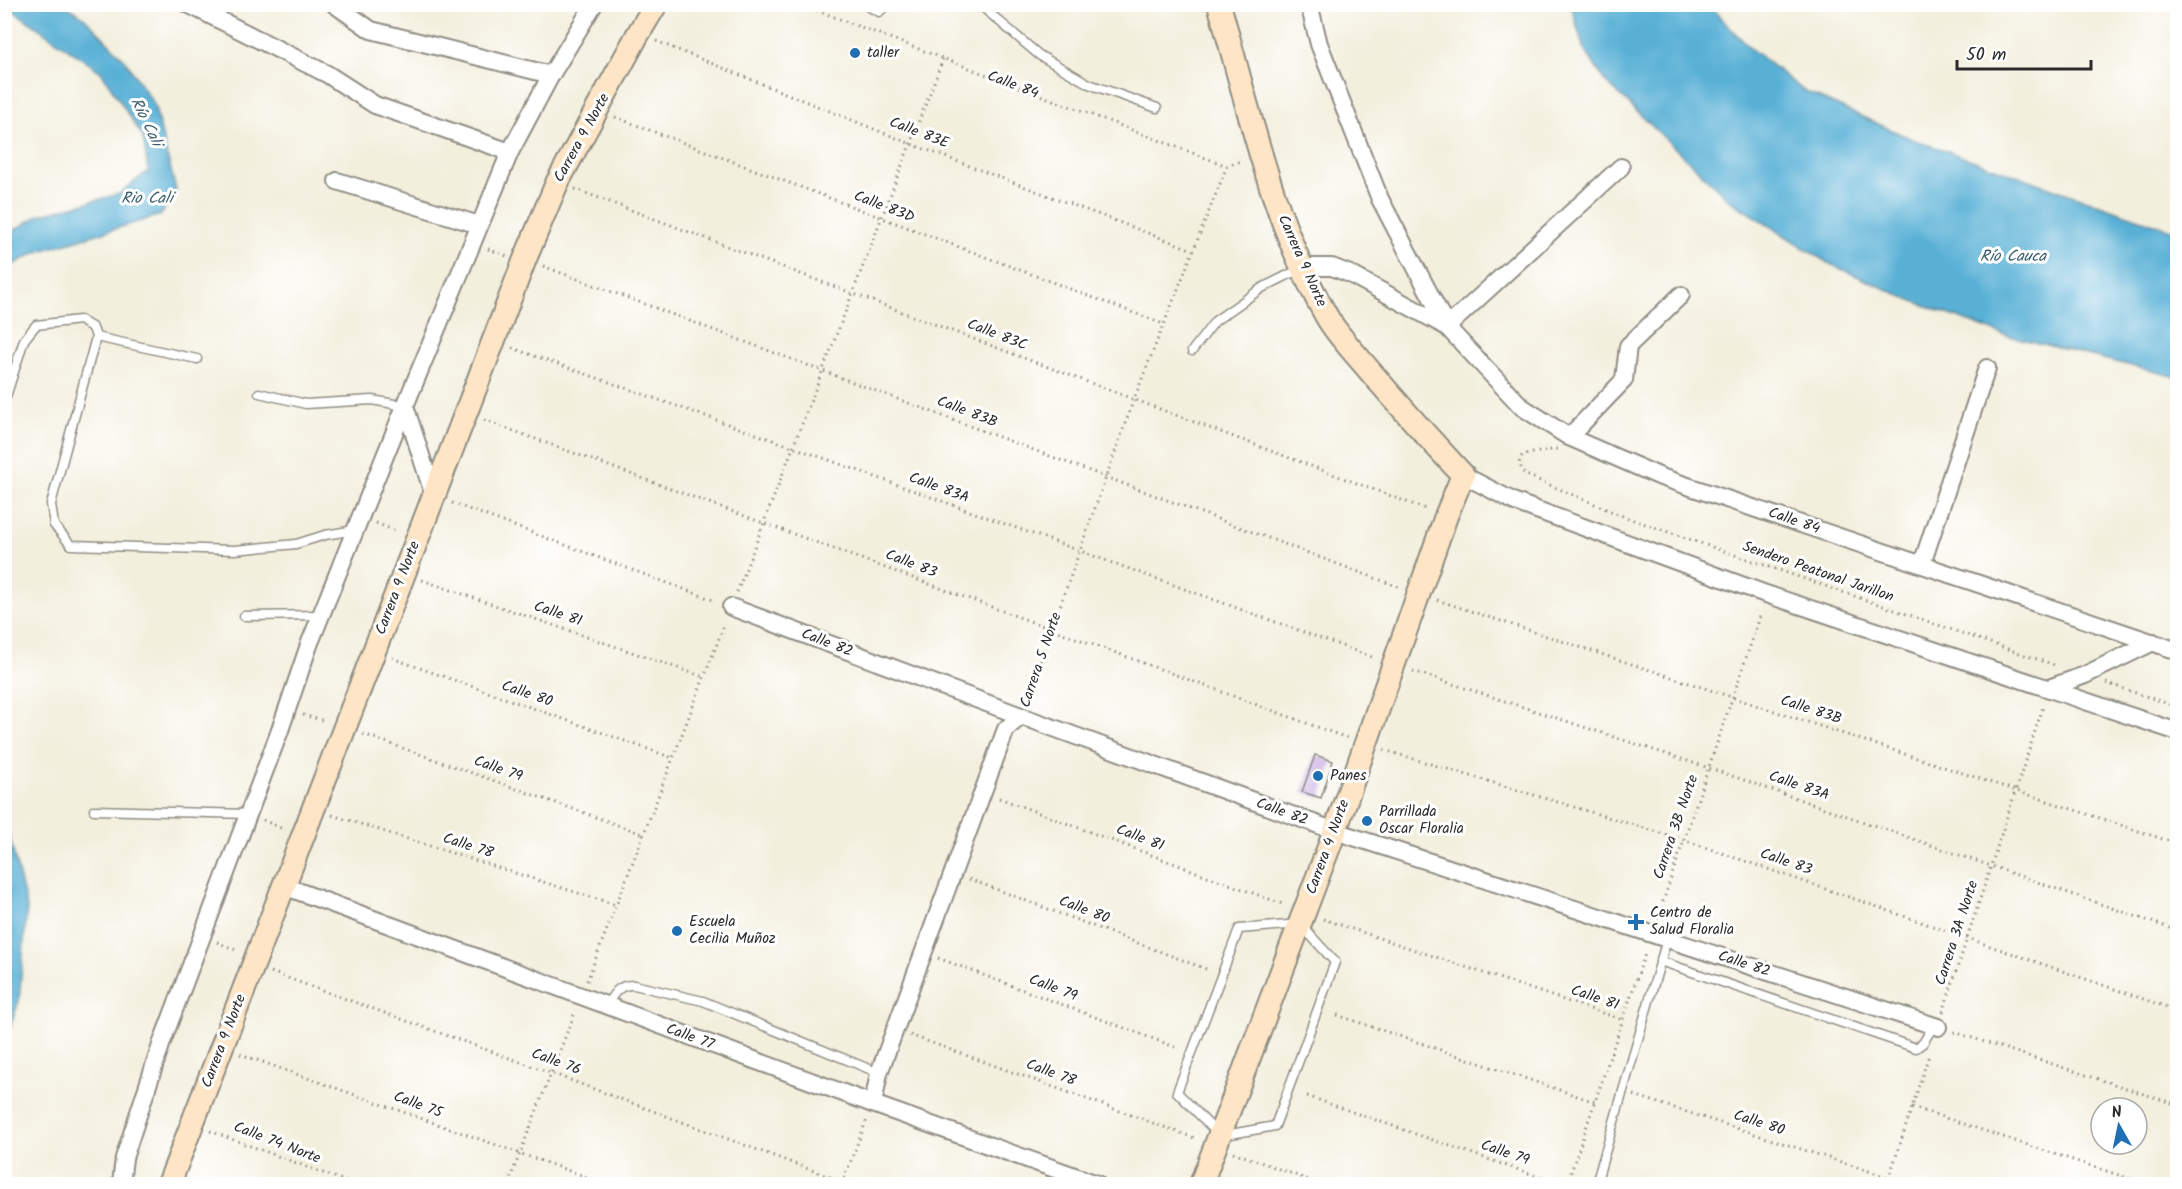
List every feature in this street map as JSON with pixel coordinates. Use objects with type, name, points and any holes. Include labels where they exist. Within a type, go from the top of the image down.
[{"type":"street","points":[[188,4],[327,74],[375,105],[510,152]]},
{"type":"street","points":[[334,4],[371,30],[551,75]]},
{"type":"street","points":[[121,1185],[124,1158],[162,1042],[321,615],[510,152],[551,75],[594,4]]},
{"type":"street","name":"Carrera 9 Norte","points":[[169,1185],[524,260],[557,183],[656,4]]},
{"type":"street","points":[[1309,4],[1319,44],[1380,199],[1447,327]]},
{"type":"street","name":"Carrera 9 Norte","points":[[1223,9],[1260,154],[1303,267],[1328,318],[1417,427],[1463,475]]},
{"type":"street","points":[[1447,327],[1621,167]]},
{"type":"street","points":[[337,181],[479,225]]},
{"type":"street","points":[[1303,267],[1332,267],[1350,274],[1447,327]]},
{"type":"street","points":[[1569,437],[1623,380],[1628,345],[1681,295]]},
{"type":"street","name":"Calle 84","points":[[1447,327],[1522,407],[1569,437],[1661,477],[2178,651]]},
{"type":"street","points":[[1922,564],[1987,368]]},
{"type":"street","points":[[405,406],[434,496]]},
{"type":"street","points":[[1463,475],[1515,502],[1763,593],[2178,732]]},
{"type":"street","name":"Carrera 4 Norte","points":[[1201,1185],[1335,831],[1446,516],[1463,475]]},
{"type":"street","name":"Calle 82","points":[[731,607],[1335,831],[1936,1026]]},
{"type":"street","points":[[2049,688],[2085,675],[2154,642]]},
{"type":"street","name":"Carrera 5 Norte","points":[[873,1104],[879,1073],[1006,729],[1021,716]]},
{"type":"street","name":"Calle 77","points":[[284,886],[1096,1185]]},
{"type":"lane","points":[[863,4],[879,12],[888,4]]},
{"type":"lane","points":[[979,4],[1039,55],[1089,84],[1157,108]]},
{"type":"lane","points":[[1192,351],[1215,321],[1262,288],[1303,267]]},
{"type":"lane","points":[[4,403],[24,340],[36,325],[80,320],[93,328],[96,337],[51,504],[54,525],[71,545],[235,550],[296,544],[358,524]]},
{"type":"lane","points":[[96,337],[196,359]]},
{"type":"lane","points":[[259,393],[306,404],[372,400],[405,406]]},
{"type":"lane","points":[[244,616],[321,615]]},
{"type":"lane","points":[[94,810],[248,814]]},
{"type":"lane","points":[[1303,916],[1335,962],[1275,1126],[1217,1142],[1177,1092],[1239,929],[1303,916]]},
{"type":"lane","points":[[1596,1185],[1660,961],[1659,937]]},
{"type":"lane","points":[[1660,961],[1916,1048],[1923,1043],[1936,1026]]},
{"type":"lane","points":[[606,1006],[616,990],[625,985],[634,985],[703,1001],[879,1073]]},
{"type":"path","name":"Calle 84","points":[[800,4],[1227,166]]},
{"type":"path","name":"Calle 83E","points":[[638,34],[910,144],[1193,250]]},
{"type":"path","name":"Calle 83D","points":[[597,110],[1164,324]]},
{"type":"path","name":"Carrera 5 Norte","points":[[1021,716],[1134,399],[1227,166]]},
{"type":"path","name":"Calle 83C","points":[[557,183],[1428,510]]},
{"type":"path","name":"Calle 83B","points":[[472,243],[524,260],[1401,587]]},
{"type":"path","name":"Calle 83A","points":[[493,342],[793,447],[1376,658]]},
{"type":"path","name":"Calle 83","points":[[465,413],[1348,738]]},
{"type":"path","name":"Sendero Peatonal Jarillon","points":[[1569,437],[1557,450],[1522,455],[1519,463],[1524,474],[1625,518],[2178,707]]},
{"type":"path","points":[[434,496],[731,607]]},
{"type":"path","points":[[358,524],[417,540]]},
{"type":"path","name":"Calle 81","points":[[404,574],[704,677]]},
{"type":"path","name":"Calle 83B","points":[[1437,600],[2178,844]]},
{"type":"path","name":"Carrera 3B Norte","points":[[1567,1185],[1623,1020],[1659,937],[1684,840],[1761,614]]},
{"type":"path","name":"Calle 80","points":[[373,652],[673,758]]},
{"type":"path","name":"Calle 83A","points":[[1411,670],[1709,768],[2178,931]]},
{"type":"path","name":"Carrera 3A Norte","points":[[1887,1185],[1936,1026],[1968,937],[2049,688]]},
{"type":"path","name":"Calle 79","points":[[287,710],[345,727],[644,834]]},
{"type":"path","name":"Calle 83","points":[[1382,750],[1684,840],[2178,1011]]},
{"type":"path","name":"Calle 81","points":[[984,792],[1303,916],[1623,1020]]},
{"type":"path","name":"Calle 78","points":[[313,809],[616,905]]},
{"type":"path","points":[[248,814],[302,837]]},
{"type":"path","name":"Calle 80","points":[[953,873],[1206,969]]},
{"type":"path","name":"Calle 76","points":[[201,936],[254,961],[849,1185]]},
{"type":"path","name":"Calle 79","points":[[923,952],[1175,1047]]},
{"type":"path","points":[[1336,1016],[1595,1102]]},
{"type":"path","points":[[1936,1026],[2178,1105]]},
{"type":"path","name":"Calle 78","points":[[895,1029],[1217,1142],[1320,1185]]},
{"type":"path","name":"Calle 75","points":[[221,1047],[606,1185]]},
{"type":"path","name":"Calle 80","points":[[1601,1084],[1909,1185]]},
{"type":"path","name":"Calle 79","points":[[1307,1096],[1559,1185]]},
{"type":"path","points":[[843,1183],[873,1104]]},
{"type":"path","points":[[1912,1107],[2146,1185]]},
{"type":"path","name":"Calle 74 Norte","points":[[192,1124],[353,1185]]},
{"type":"water","name":"Rio Cali","points":[[5,5],[65,5],[84,17],[124,59],[154,104],[176,190],[161,215],[37,252],[5,269],[5,236],[39,215],[119,194],[148,171],[143,137],[101,72]]},
{"type":"water","name":"Río Cauca","points":[[1571,5],[1714,5],[1717,14],[1750,48],[1804,91],[1912,139],[2177,232],[2177,377],[2001,334],[1908,299],[1828,263],[1730,201],[1604,80],[1583,47]]},
{"type":"water","points":[[5,818],[27,908],[19,1001],[5,1042]]},
{"type":"building","name":"Panes","points":[[1315,755],[1333,761],[1321,798],[1302,792]]},
{"type":"place","name":"taller","points":[[855,53]]},
{"type":"place","name":"Panes","points":[[1318,776]]},
{"type":"place","name":"Parrillada Oscar Floralia","points":[[1367,821]]},
{"type":"place","name":"Centro de Salud Floralia","points":[[1636,922]]},
{"type":"place","name":"Escuela Cecilia Muñoz","points":[[677,931]]},
{"type":"water label","name":"Río Cali","points":[[146,122]]}]
